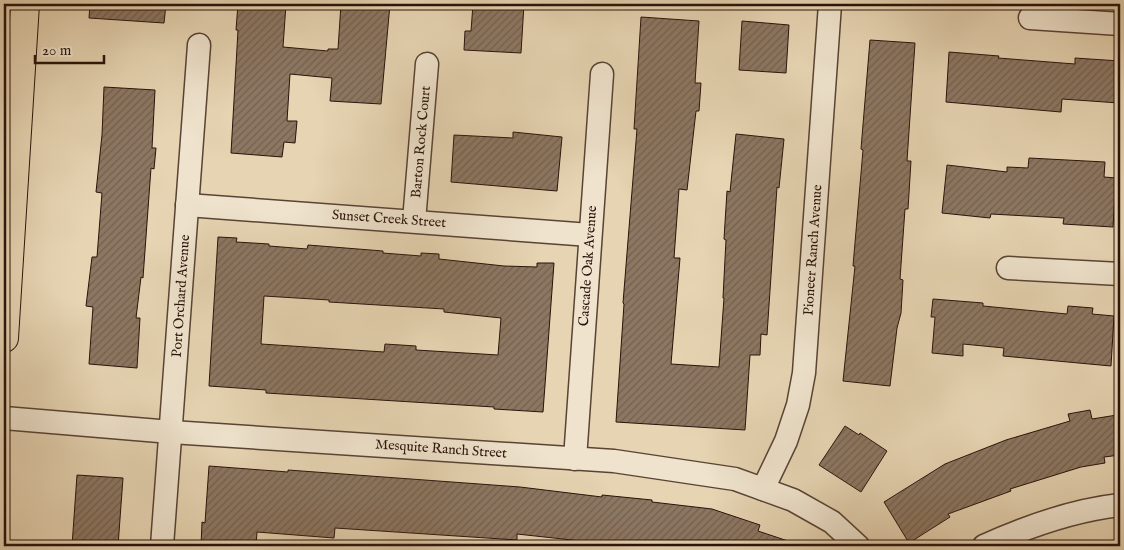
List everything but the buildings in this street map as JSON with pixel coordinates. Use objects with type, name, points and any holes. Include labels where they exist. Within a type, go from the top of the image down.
[{"type":"main road","points":[[4,338],[25,4]]},
{"type":"street","name":"Pioneer Ranch Avenue","points":[[762,489],[786,441],[798,405],[804,373],[830,4]]},
{"type":"street","points":[[1030,18],[1120,24]]},
{"type":"street","name":"Port Orchard Avenue","points":[[162,546],[199,45]]},
{"type":"street","name":"Barton Rock Court","points":[[414,221],[428,64]]},
{"type":"street","name":"Cascade Oak Avenue","points":[[575,459],[602,74]]},
{"type":"street","name":"Sunset Creek Street","points":[[187,205],[590,235]]},
{"type":"street","points":[[1008,268],[1120,274]]},
{"type":"street","name":"Mesquite Ranch Street","points":[[4,418],[170,432],[614,462],[687,471],[735,480],[793,500],[832,522],[858,546]]},
{"type":"street","points":[[984,546],[1018,531],[1061,518],[1120,505]]}]
